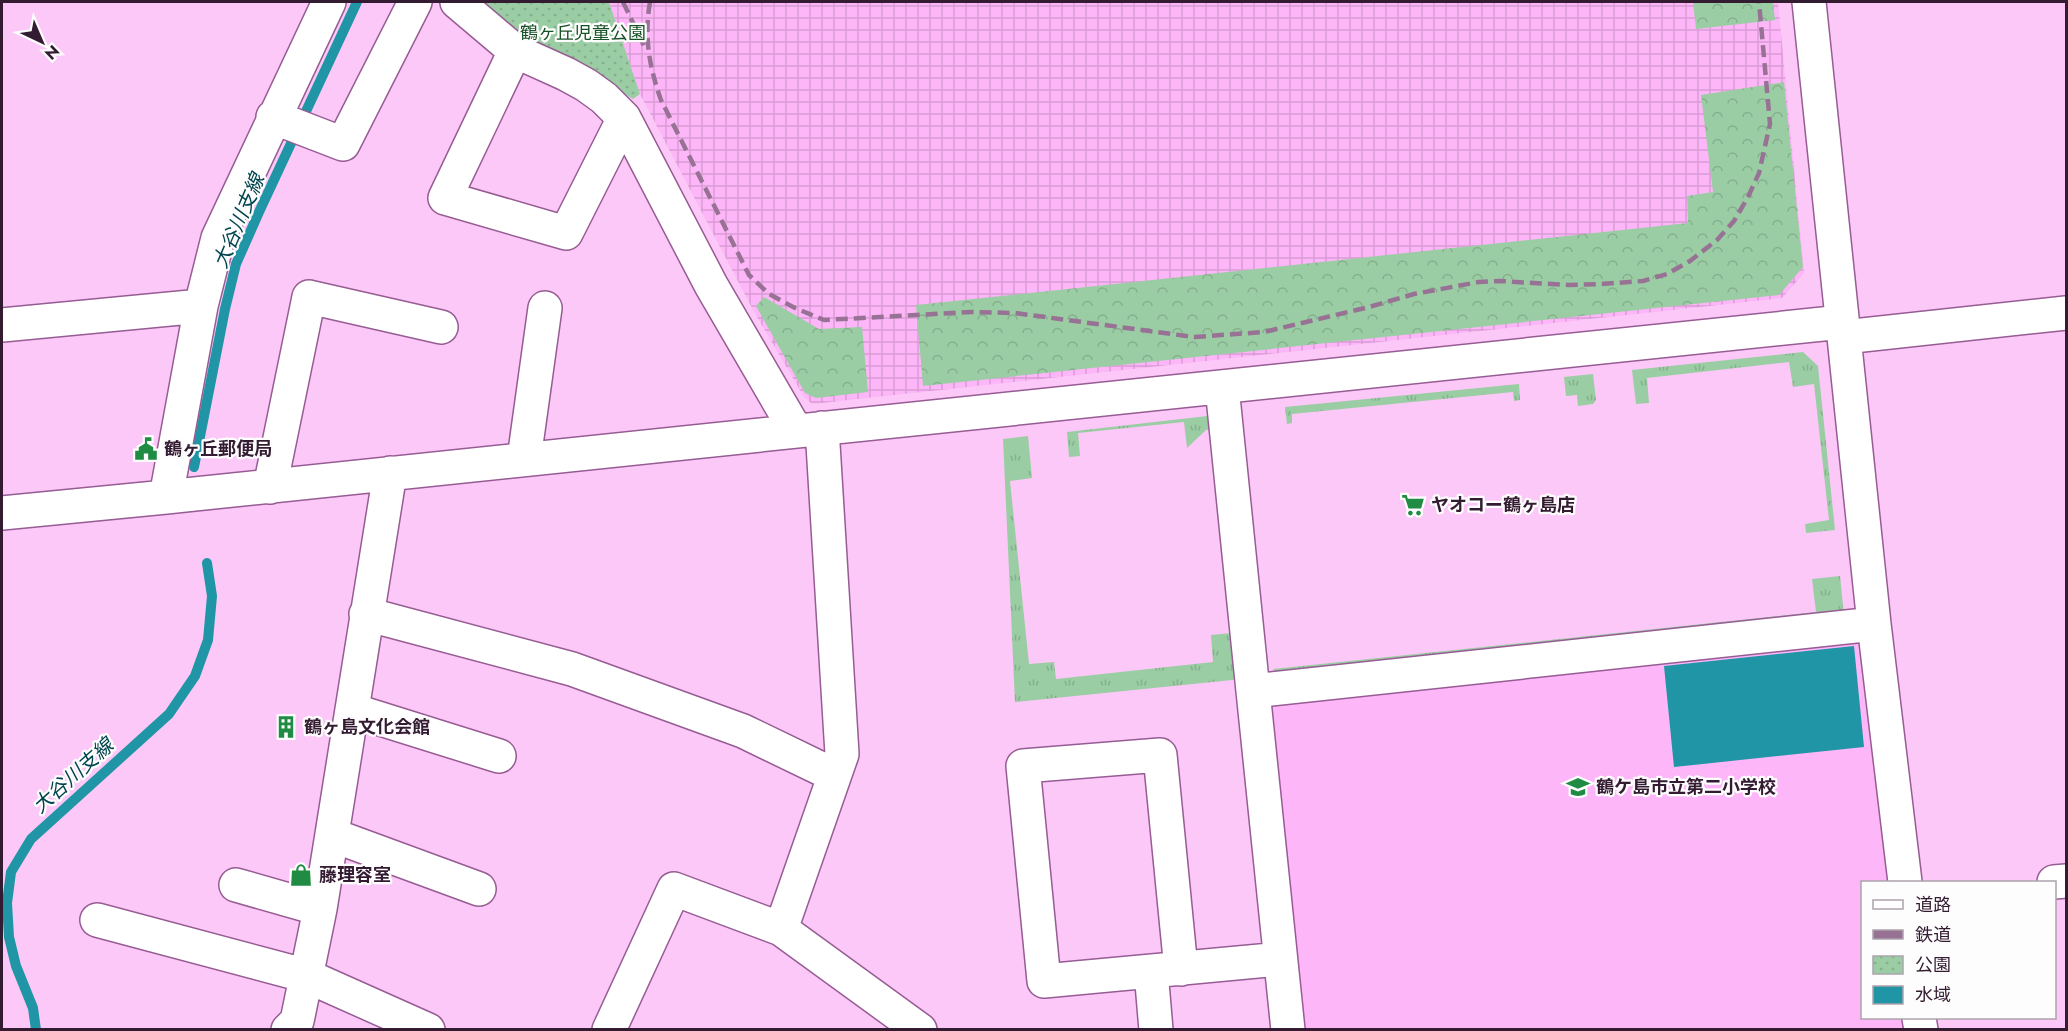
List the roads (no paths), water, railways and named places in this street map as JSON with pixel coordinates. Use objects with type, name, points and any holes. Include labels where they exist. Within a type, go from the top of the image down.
[{"type":"street","points":[[166,498],[201,306],[218,238],[329,2]]},
{"type":"street","points":[[273,117],[343,144],[415,2]]},
{"type":"street","points":[[457,2],[515,51],[566,74],[586,86],[604,98],[624,118],[711,285],[809,429],[842,754],[781,928]]},
{"type":"street","points":[[1809,2],[1874,624],[1905,881]]},
{"type":"street","points":[[515,51],[445,198],[566,233],[624,118]]},
{"type":"street","points":[[270,487],[309,297],[441,327]]},
{"type":"street","points":[[2,325],[201,306]]},
{"type":"street","points":[[524,459],[545,308]]},
{"type":"street","points":[[2,513],[166,498],[1222,387],[1843,330],[2067,313]]},
{"type":"street","points":[[1222,387],[1288,1029]]},
{"type":"street","points":[[288,1029],[297,1021],[320,909],[390,473]]},
{"type":"street","points":[[366,614],[572,669],[743,731],[834,776]]},
{"type":"street","points":[[1253,691],[1874,624]]},
{"type":"street","points":[[352,710],[499,756]]},
{"type":"street","points":[[1156,1029],[1166,970],[1160,755],[1023,766],[1044,981],[1166,970],[1280,959]]},
{"type":"street","points":[[332,836],[479,889]]},
{"type":"street","points":[[236,885],[320,909]]},
{"type":"street","points":[[609,1029],[674,889],[781,928],[920,1029]]},
{"type":"street","points":[[97,920],[307,976],[428,1029]]},
{"type":"water","points":[[1854,646],[1864,747],[1674,767],[1664,666]]},
{"type":"waterway","name":"大谷川支線","points":[[194,467],[236,264],[357,2]]},
{"type":"waterway","name":"大谷川支線","points":[[36,1030],[33,1008],[16,966],[9,937],[7,903],[11,872],[31,839],[169,714],[195,676],[208,640],[212,596],[207,563]]},
{"type":"railway","points":[[623,2],[645,48]]},
{"type":"railway","points":[[650,2],[649,51],[653,75],[661,100],[749,275],[769,294],[824,320],[971,312],[1015,313],[1194,337],[1264,332],[1414,294],[1479,282],[1568,285],[1643,281],[1667,274],[1690,261],[1717,240],[1734,221],[1759,173],[1770,124],[1759,2]]},
{"type":"place","name":"鶴ヶ丘郵便局","points":[[146,449]]},
{"type":"place","name":"ヤオコー鶴ヶ島店","points":[[1413,505]]},
{"type":"place","name":"鶴ヶ島文化会館","points":[[286,727]]},
{"type":"place","name":"鶴ケ島市立第二小学校","points":[[1578,787]]},
{"type":"place","name":"藤理容室","points":[[301,875]]},
{"type":"park label","name":"鶴ヶ丘児童公園","points":[[583,33]]}]
